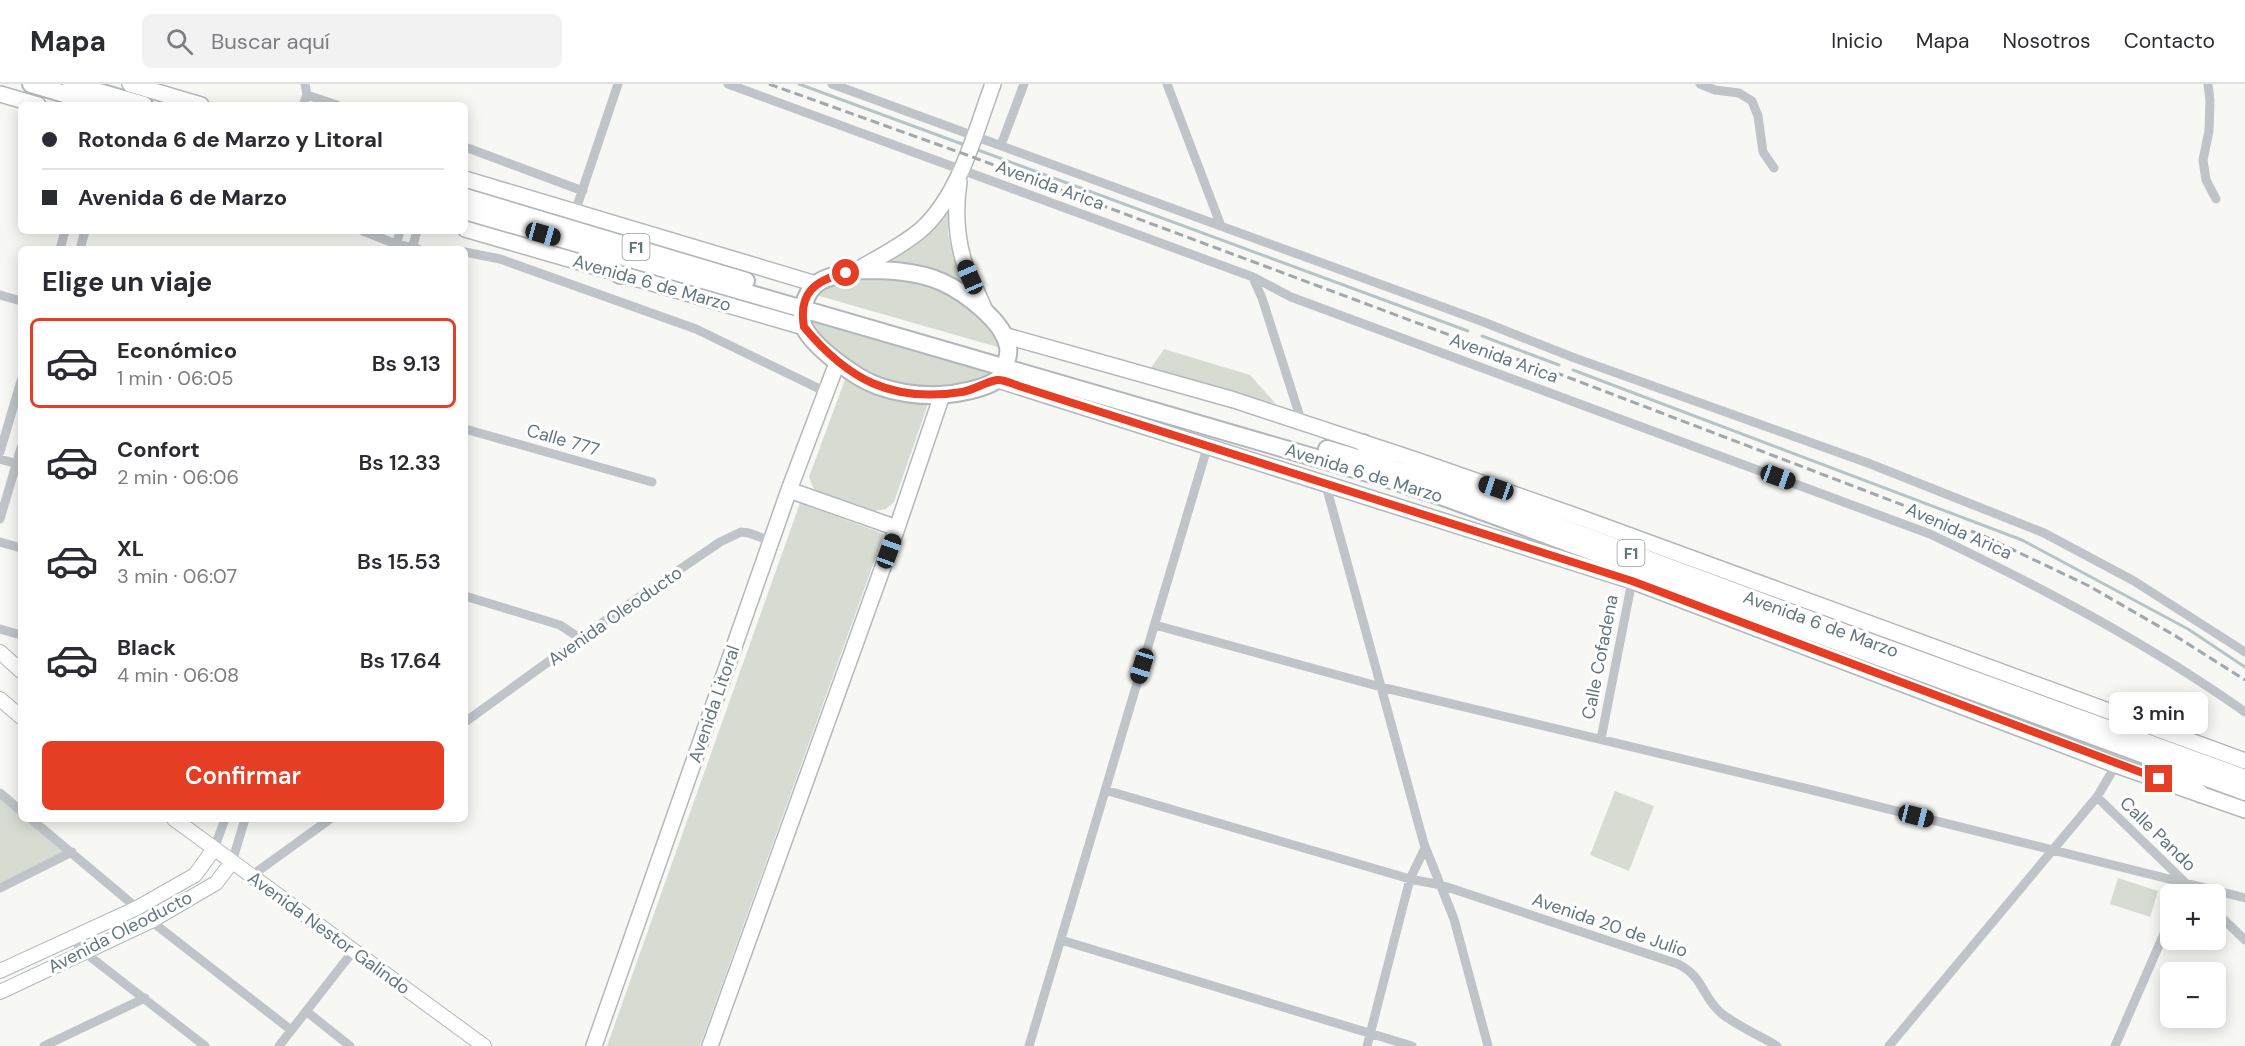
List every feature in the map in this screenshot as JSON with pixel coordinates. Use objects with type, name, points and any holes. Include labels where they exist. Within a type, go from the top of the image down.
[{"type":"highway","points":[[30,84],[92,102]]},
{"type":"highway","points":[[71,84],[134,102]]},
{"type":"highway","name":"Avenida 6 de Marzo","points":[[468,198],[1003,369],[1385,478],[1449,499],[2245,792]]},
{"type":"highway","name":"Avenida 6 de Marzo","points":[[468,212],[582,245],[804,304]]},
{"type":"highway","points":[[582,245],[620,275]]},
{"type":"highway","points":[[857,270],[902,271],[941,282],[963,294],[985,311],[1003,335],[1008,348],[1003,369],[966,392],[912,395],[876,385],[837,363],[804,327],[804,304],[816,284],[833,276],[857,270]]},
{"type":"highway","name":"Avenida 6 de Marzo","points":[[1003,369],[1396,469],[1454,487],[1864,640],[2245,778]]},
{"type":"highway","points":[[1363,443],[1396,469]]},
{"type":"highway","points":[[2152,759],[2201,794]]},
{"type":"main road","points":[[130,84],[191,102]]},
{"type":"main road","points":[[857,270],[923,228],[943,205],[961,170],[993,84]]},
{"type":"main road","points":[[0,94],[28,102]]},
{"type":"main road","points":[[961,170],[956,202],[957,233],[964,263],[985,311]]},
{"type":"main road","points":[[468,180],[816,284]]},
{"type":"main road","name":"Avenida 6 de Marzo","points":[[468,230],[804,327]]},
{"type":"main road","name":"Avenida 6 de Marzo","points":[[1003,335],[1234,400],[1576,516],[2245,761]]},
{"type":"main road","name":"Avenida Litoral","points":[[594,1046],[789,490],[837,363]]},
{"type":"main road","name":"Avenida 6 de Marzo","points":[[1003,369],[1208,445],[1632,581],[2116,765],[2245,810]]},
{"type":"main road","points":[[710,1046],[897,528],[942,395]]},
{"type":"main road","points":[[789,490],[897,528]]},
{"type":"street","points":[[304,102],[307,95],[305,84]]},
{"type":"street","points":[[575,212],[618,84]]},
{"type":"street","name":"Avenida Arica","points":[[728,84],[1253,277],[1291,297],[1930,534],[2102,621],[2202,682],[2245,712]]},
{"type":"street","name":"Avenida Arica","points":[[832,84],[1480,321],[1572,357],[1857,459],[2044,533],[2134,581],[2245,652]]},
{"type":"street","points":[[1001,145],[1024,84]]},
{"type":"street","points":[[1167,84],[1221,226]]},
{"type":"street","points":[[1700,84],[1715,90],[1739,93],[1752,101],[1758,116],[1762,152],[1774,168]]},
{"type":"street","points":[[2208,84],[2209,131],[2203,160],[2206,180],[2216,199]]},
{"type":"street","points":[[307,95],[328,102]]},
{"type":"street","points":[[468,148],[583,191]]},
{"type":"street","points":[[369,234],[393,246]]},
{"type":"street","points":[[468,253],[500,259],[696,329],[826,392]]},
{"type":"street","points":[[1253,277],[1262,298],[1302,423]]},
{"type":"street","points":[[0,295],[18,300]]},
{"type":"street","points":[[0,452],[18,391]]},
{"type":"street","name":"Calle 777","points":[[468,430],[652,482]]},
{"type":"street","points":[[1029,1046],[1208,445]]},
{"type":"street","points":[[0,459],[18,464]]},
{"type":"street","points":[[0,519],[18,467]]},
{"type":"street","points":[[1325,482],[1425,848],[1454,919],[1488,1046]]},
{"type":"street","name":"Avenida Oleoducto","points":[[468,720],[731,536],[741,532],[749,533],[771,541]]},
{"type":"street","points":[[0,542],[18,547]]},
{"type":"street","name":"Calle Cofadena","points":[[1600,739],[1632,581]]},
{"type":"street","points":[[468,597],[560,625],[581,639]]},
{"type":"street","points":[[1155,625],[1381,687],[2187,884]]},
{"type":"street","points":[[0,629],[18,634]]},
{"type":"street","points":[[0,652],[18,668]]},
{"type":"street","points":[[0,699],[18,714]]},
{"type":"street","points":[[1889,1046],[2097,797],[2116,765]]},
{"type":"street","name":"Avenida 20 de Julio","points":[[1105,790],[1410,879],[1441,885],[1678,964],[1688,969],[1700,981],[1719,1011],[1778,1046]]},
{"type":"street","points":[[0,794],[18,809]]},
{"type":"street","name":"Calle Pando","points":[[2097,797],[2187,884]]},
{"type":"street","points":[[35,822],[137,908]]},
{"type":"street","name":"Avenida Nestor Galindo","points":[[178,822],[484,1046]]},
{"type":"street","points":[[214,849],[224,822]]},
{"type":"street","points":[[232,862],[245,822]]},
{"type":"street","points":[[251,876],[326,822]]},
{"type":"street","points":[[1367,1046],[1410,879],[1425,848]]},
{"type":"street","name":"Avenida Oleoducto","points":[[0,971],[137,908],[195,875],[214,849]]},
{"type":"street","points":[[0,888],[72,852]]},
{"type":"street","name":"Avenida Oleoducto","points":[[0,992],[151,921],[216,883],[232,862]]},
{"type":"street","points":[[2226,893],[2245,898]]},
{"type":"street","points":[[151,921],[291,1030]]},
{"type":"street","points":[[2226,922],[2245,940]]},
{"type":"street","points":[[72,937],[84,952],[204,1046]]},
{"type":"street","points":[[1061,940],[1412,1046]]},
{"type":"street","points":[[2115,1046],[2160,943]]},
{"type":"street","points":[[279,1046],[354,950]]},
{"type":"street","points":[[50,1045],[145,998]]},
{"type":"street","points":[[306,1011],[350,1046]]},
{"type":"shaded area","points":[[948,207],[948,234],[968,291],[915,267],[880,262]]},
{"type":"shaded area","points":[[897,276],[944,292],[971,309],[993,333],[1001,348],[816,295],[833,283],[843,280]]},
{"type":"shaded area","points":[[809,317],[994,374],[971,384],[949,389],[902,387],[873,378],[826,345],[810,324]]},
{"type":"shaded area","points":[[1164,349],[1250,375],[1276,404],[1151,368]]},
{"type":"shaded area","points":[[846,377],[897,399],[928,404],[894,502],[886,509],[875,511],[814,490],[809,477]]},
{"type":"shaded area","points":[[800,503],[884,534],[700,1046],[607,1046]]},
{"type":"shaded area","points":[[1615,791],[1654,806],[1629,871],[1590,855]]},
{"type":"shaded area","points":[[0,797],[18,811],[18,822],[31,822],[64,850],[0,883]]},
{"type":"shaded area","points":[[2118,878],[2158,891],[2150,917],[2110,904]]},
{"type":"waterway","points":[[799,84],[962,144]]},
{"type":"waterway","points":[[978,150],[1468,331]]},
{"type":"waterway","points":[[1482,336],[1559,365]]},
{"type":"waterway","points":[[1573,370],[2022,540],[2188,629],[2245,667]]},
{"type":"railway","points":[[769,84],[1562,375],[1984,536],[2089,586],[2174,635],[2245,680]]},
{"type":"route","points":[[846,273],[816,284],[809,291],[803,309],[804,327],[837,363],[876,385],[912,395],[966,392],[998,380],[1019,386],[1632,581],[2116,765],[2159,779]]}]
